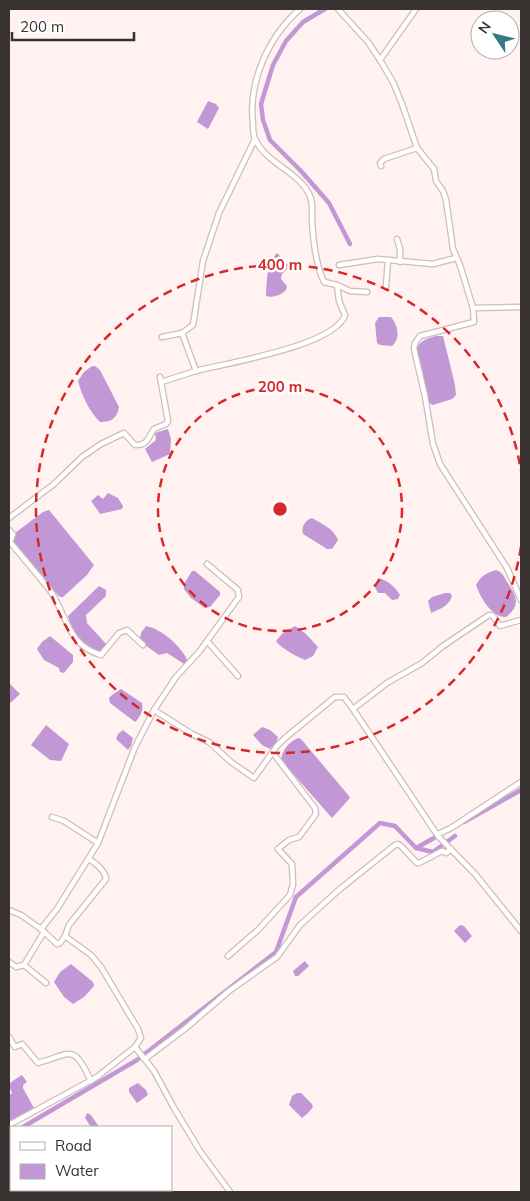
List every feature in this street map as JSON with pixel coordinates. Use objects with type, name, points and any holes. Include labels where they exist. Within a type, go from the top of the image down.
[{"type":"street","points":[[300,9],[275,39],[260,66],[255,82],[251,110],[255,139],[268,155],[292,174],[311,197],[315,252],[324,282],[338,285],[350,291],[367,292]]},
{"type":"street","points":[[338,9],[368,42],[393,82],[419,153],[431,163],[436,181],[443,191],[456,258],[460,265],[473,308],[474,322],[420,336],[415,343],[414,349],[425,396],[433,444],[440,464],[507,568],[521,600]]},
{"type":"street","points":[[380,60],[416,9]]},
{"type":"street","points":[[162,337],[182,333],[193,326],[203,261],[219,213],[255,139]]},
{"type":"street","points":[[382,166],[380,163],[384,159],[417,148]]},
{"type":"street","points":[[397,239],[400,262]]},
{"type":"street","points":[[339,265],[378,259],[433,264],[456,258]]},
{"type":"street","points":[[386,286],[388,260]]},
{"type":"street","points":[[9,518],[54,484],[82,457],[101,444],[124,434],[135,445],[140,445],[151,437],[154,429],[166,424],[168,421],[160,380],[271,355],[315,339],[343,322],[345,315],[339,301],[338,285]]},
{"type":"street","points":[[473,308],[521,307]]},
{"type":"street","points":[[182,333],[196,371]]},
{"type":"street","points":[[9,530],[13,534],[10,542],[54,596],[72,635],[81,644],[93,653],[101,655],[119,633],[127,630],[143,645]]},
{"type":"street","points":[[9,962],[16,967],[24,965],[43,930],[98,843],[135,747],[154,710],[176,677],[207,641],[239,597],[238,590],[207,564]]},
{"type":"street","points":[[353,709],[387,683],[422,663],[443,646],[490,615],[493,616],[500,626],[521,620]]},
{"type":"street","points":[[207,641],[238,676]]},
{"type":"street","points":[[154,710],[192,734],[209,742],[231,762],[254,778],[285,738],[335,697],[344,697],[438,835],[475,874],[521,931]]},
{"type":"street","points":[[228,956],[258,930],[290,895],[293,884],[292,864],[278,848],[289,840],[299,837],[316,814],[316,808],[273,753]]},
{"type":"street","points":[[438,835],[521,782]]},
{"type":"street","points":[[52,817],[64,821],[98,843]]},
{"type":"street","points":[[144,1058],[186,1028],[228,991],[277,957],[292,934],[307,919],[396,845],[401,846],[417,863],[442,851],[446,852],[450,848]]},
{"type":"street","points":[[9,910],[20,914],[43,930],[57,944],[60,944],[69,924],[106,879],[106,875],[101,869],[89,859]]},
{"type":"street","points":[[9,1125],[91,1080],[136,1049],[142,1038],[102,967],[91,955],[65,936]]},
{"type":"street","points":[[24,965],[46,983]]},
{"type":"street","points":[[9,1037],[15,1047],[22,1044],[38,1063],[63,1053],[71,1053],[80,1060],[91,1080]]},
{"type":"street","points":[[136,1049],[154,1072],[200,1152],[230,1192]]},
{"type":"water","points":[[208,101],[216,104],[219,108],[208,129],[197,122]]},
{"type":"water","points":[[277,253],[286,262],[288,268],[282,274],[281,279],[287,286],[286,290],[281,294],[271,297],[266,296],[267,279],[271,262]]},
{"type":"water","points":[[379,317],[391,317],[395,324],[398,332],[397,339],[392,346],[377,343],[375,323]]},
{"type":"water","points":[[436,336],[443,336],[456,395],[452,399],[433,405],[428,403],[415,353],[422,341]]},
{"type":"water","points":[[92,366],[100,370],[119,407],[115,417],[108,421],[100,422],[92,413],[78,381],[84,372]]},
{"type":"water","points":[[168,429],[171,439],[170,454],[152,462],[145,449],[156,440],[155,433]]},
{"type":"water","points":[[108,493],[118,498],[123,506],[122,509],[100,514],[91,501],[98,495],[103,499]]},
{"type":"water","points":[[49,510],[94,565],[87,575],[63,597],[60,597],[54,591],[14,544],[12,539],[15,533],[43,512]]},
{"type":"water","points":[[312,518],[327,527],[336,536],[338,540],[332,549],[327,549],[303,534],[304,524]]},
{"type":"water","points":[[496,570],[503,574],[516,600],[514,608],[506,617],[496,614],[491,610],[480,595],[476,585],[484,575]]},
{"type":"water","points":[[192,571],[195,571],[220,592],[220,595],[210,607],[205,608],[191,598],[184,589],[184,584]]},
{"type":"water","points":[[378,578],[385,580],[393,587],[400,595],[398,599],[392,600],[385,593],[378,593],[375,587]]},
{"type":"water","points":[[99,586],[106,590],[106,596],[86,615],[87,623],[107,645],[99,653],[83,643],[72,628],[68,616]]},
{"type":"water","points":[[450,593],[452,596],[449,602],[444,607],[431,613],[428,601],[432,597]]},
{"type":"water","points":[[146,626],[164,634],[170,639],[181,650],[188,661],[184,664],[167,653],[159,655],[145,645],[140,638]]},
{"type":"water","points":[[295,626],[306,634],[318,647],[313,656],[305,660],[294,655],[276,641],[282,634]]},
{"type":"water","points":[[50,636],[73,655],[73,662],[64,673],[44,660],[37,649]]},
{"type":"water","points":[[9,683],[20,694],[9,704]]},
{"type":"water","points":[[121,689],[142,703],[141,713],[135,722],[110,703],[109,698]]},
{"type":"water","points":[[46,725],[69,744],[61,761],[50,760],[31,745]]},
{"type":"water","points":[[262,727],[270,730],[278,737],[276,743],[270,749],[262,745],[253,735]]},
{"type":"water","points":[[123,730],[133,738],[128,750],[116,739]]},
{"type":"water","points":[[298,738],[301,739],[350,798],[332,818],[281,760],[286,747]]},
{"type":"water","points":[[460,925],[464,926],[472,936],[465,943],[454,931]]},
{"type":"water","points":[[305,961],[309,966],[298,976],[295,976],[293,971]]},
{"type":"water","points":[[71,964],[93,982],[94,986],[84,997],[73,1004],[64,997],[54,982],[60,972]]},
{"type":"water","points":[[22,1075],[27,1082],[23,1085],[23,1088],[34,1108],[10,1121],[9,1096],[12,1093],[9,1086],[11,1082]]},
{"type":"water","points":[[138,1083],[146,1090],[148,1095],[137,1103],[129,1092],[129,1088]]},
{"type":"water","points":[[301,1093],[313,1107],[302,1118],[289,1105],[292,1096]]},
{"type":"water","points":[[87,1113],[91,1115],[98,1126],[90,1126],[85,1118]]},
{"type":"waterway","points":[[325,9],[303,22],[286,41],[273,65],[261,104],[263,120],[270,140],[329,203],[350,244]]},
{"type":"waterway","points":[[464,822],[521,790]]},
{"type":"waterway","points":[[25,1126],[137,1060],[276,952],[296,897],[380,823],[395,826],[416,848],[433,852],[455,836]]},
{"type":"waterway","points":[[416,848],[441,834]]}]
